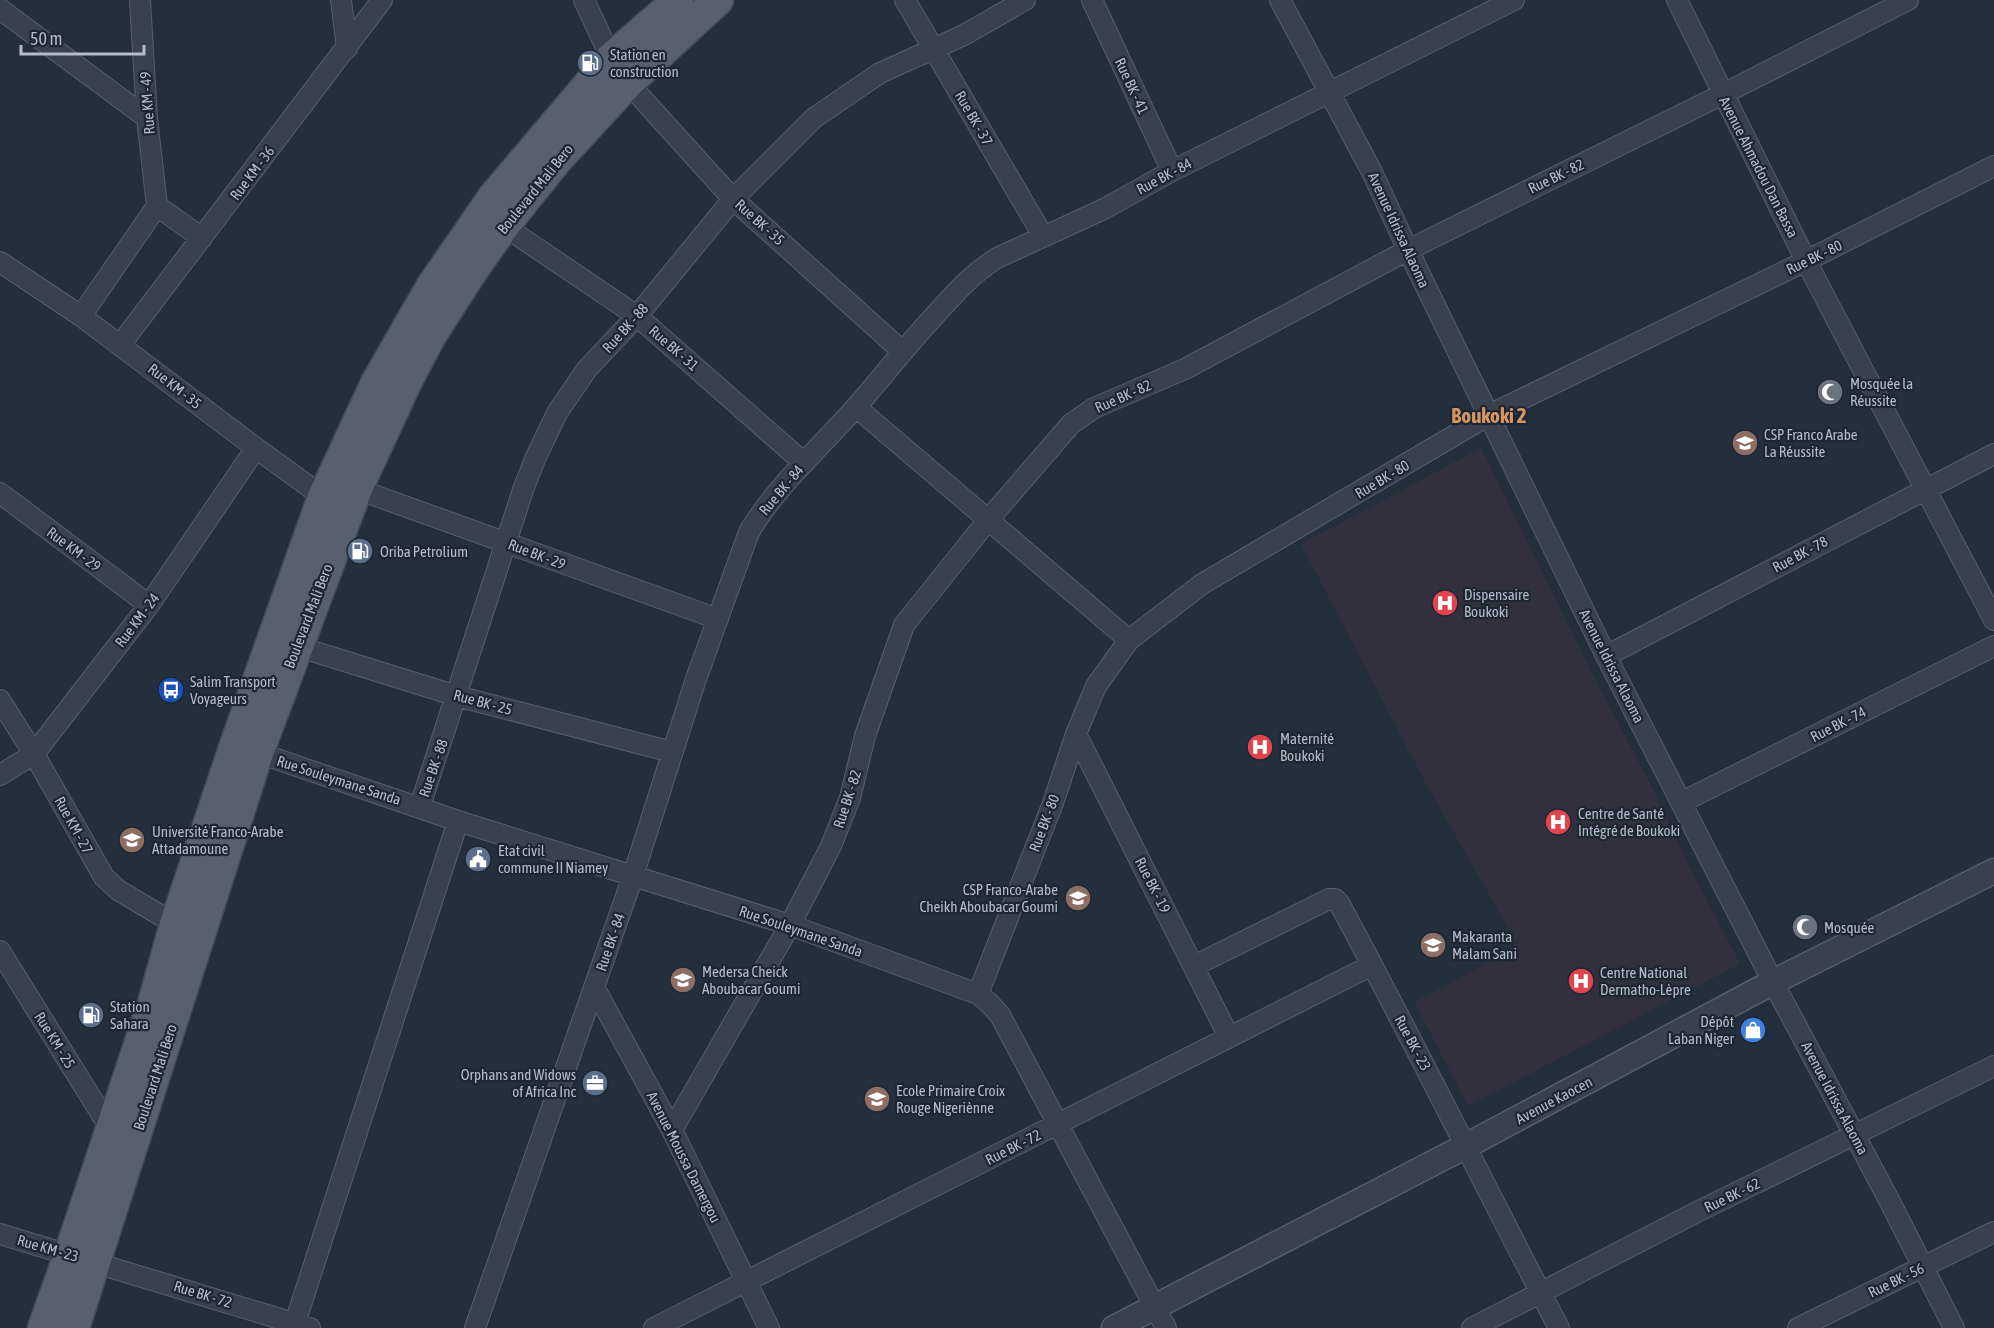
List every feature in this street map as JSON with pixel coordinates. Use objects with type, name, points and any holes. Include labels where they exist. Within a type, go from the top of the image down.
[{"type":"main road","name":"Boulevard Mali Bero","points":[[43,1328],[82,1258],[166,1004],[323,497],[376,383],[431,287],[493,197],[611,58],[678,0]]},
{"type":"main road","name":"Boulevard Mali Bero","points":[[166,1004],[175,924],[246,748],[296,646],[352,501],[407,381],[430,337],[504,226],[557,160],[627,83],[718,0]]},
{"type":"main road","name":"Boulevard Mali Bero","points":[[74,1328],[82,1258],[110,1128],[151,1048]]},
{"type":"street","name":"Rue KM - 49","points":[[140,0],[147,118],[157,206]]},
{"type":"street","points":[[340,0],[347,48]]},
{"type":"street","name":"Rue KM - 36","points":[[120,345],[382,0]]},
{"type":"street","name":"Rue BK - 35","points":[[584,0],[611,58],[627,83],[733,199],[902,351]]},
{"type":"street","name":"Rue BK - 37","points":[[905,0],[1043,236]]},
{"type":"street","name":"Rue BK - 88","points":[[420,806],[536,457],[557,413],[587,369],[637,316],[733,199],[825,108],[880,73],[964,35],[1026,0]]},
{"type":"street","name":"Rue BK - 41","points":[[1092,0],[1172,171]]},
{"type":"street","name":"Avenue Idrissa Alaoma","points":[[1280,0],[1372,172],[1606,656],[1954,1328]]},
{"type":"street","name":"Rue BK - 84","points":[[475,1328],[633,876],[672,752],[718,619],[749,532],[757,520],[804,462],[856,407],[902,351],[966,281],[982,267],[1043,236],[1104,209],[1172,171],[1514,0]]},
{"type":"street","name":"Avenue Ahmadou Dan Bassa","points":[[1677,0],[1806,261],[1994,620]]},
{"type":"street","name":"Rue BK - 82","points":[[672,1130],[790,925],[831,846],[850,798],[865,736],[904,625],[988,520],[1071,424],[1094,408],[1185,369],[1408,250],[1908,0]]},
{"type":"street","points":[[0,9],[147,118]]},
{"type":"street","name":"Rue BK - 80","points":[[978,994],[1096,686],[1129,640],[1202,584],[1489,415],[1806,261],[1994,166]]},
{"type":"street","points":[[81,316],[157,206],[202,238]]},
{"type":"street","name":"Rue BK - 31","points":[[504,226],[637,316],[804,462]]},
{"type":"street","name":"Rue KM - 35","points":[[0,263],[81,316],[323,497],[352,501]]},
{"type":"street","points":[[856,407],[1129,640]]},
{"type":"street","name":"Rue KM - 24","points":[[0,775],[34,754],[149,605],[256,448]]},
{"type":"street","name":"Rue BK - 78","points":[[1606,656],[1994,454]]},
{"type":"street","name":"Rue KM - 29","points":[[0,493],[149,605]]},
{"type":"street","name":"Rue BK - 29","points":[[352,501],[506,542],[561,564],[718,619]]},
{"type":"street","name":"Rue BK - 25","points":[[296,646],[457,696],[672,752]]},
{"type":"street","name":"Rue BK - 74","points":[[1682,802],[1994,646]]},
{"type":"street","name":"Rue KM - 27","points":[[0,700],[34,754],[108,883],[175,924]]},
{"type":"street","name":"Rue BK - 19","points":[[1076,734],[1229,1037]]},
{"type":"street","name":"Rue Souleymane Sanda","points":[[246,748],[420,806],[458,821],[790,925],[978,994],[1000,1015],[1166,1328]]},
{"type":"street","points":[[303,1325],[458,821]]},
{"type":"street","name":"Avenue Kaocen","points":[[1114,1328],[1467,1146],[1773,982],[1994,871]]},
{"type":"street","name":"Rue BK - 23","points":[[1194,966],[1329,899],[1335,899],[1467,1146],[1559,1328]]},
{"type":"street","name":"Rue KM - 25","points":[[0,951],[110,1128]]},
{"type":"street","name":"Rue BK - 72","points":[[654,1328],[1372,965]]},
{"type":"street","name":"Avenue Moussa Damergou","points":[[594,987],[672,1130],[769,1328]]},
{"type":"street","name":"Rue BK - 62","points":[[1472,1328],[1699,1211],[1994,1066]]},
{"type":"street","name":"Rue BK - 56","points":[[1798,1328],[1994,1232]]},
{"type":"street","name":"Rue KM - 23","points":[[0,1234],[82,1258]]},
{"type":"street","name":"Rue BK - 72","points":[[82,1258],[303,1325]]},
{"type":"shaded area","points":[[1481,448],[1740,964],[1468,1106],[1414,1002],[1519,947],[1424,780],[1301,544]]},
{"type":"place","name":"Station en construction","points":[[590,63]]},
{"type":"place","name":"Mosquée la Réussite","points":[[1830,392]]},
{"type":"place","name":"CSP Franco Arabe La Réussite","points":[[1745,443]]},
{"type":"place","name":"Oriba Petrolium","points":[[360,551]]},
{"type":"place","name":"Dispensaire Boukoki","points":[[1445,603]]},
{"type":"place","name":"Salim Transport Voyageurs","points":[[171,690]]},
{"type":"place","name":"Maternité Boukoki","points":[[1260,747]]},
{"type":"place","name":"Centre de Santé Intégré de Boukoki","points":[[1558,822]]},
{"type":"place","name":"Université Franco-Arabe Attadamoune","points":[[132,840]]},
{"type":"place","name":"Etat civil commune II Niamey","points":[[478,859]]},
{"type":"place","name":"CSP Franco-Arabe Cheikh Aboubacar Goumi","points":[[1078,898]]},
{"type":"place","name":"Mosquée","points":[[1805,927]]},
{"type":"place","name":"Makaranta Malam Sani","points":[[1433,945]]},
{"type":"place","name":"Medersa Cheick Aboubacar Goumi","points":[[683,980]]},
{"type":"place","name":"Centre National Dermatho-Lèpre","points":[[1581,981]]},
{"type":"place","name":"Station Sahara","points":[[91,1015]]},
{"type":"place","name":"Dépôt Laban Niger","points":[[1753,1030]]},
{"type":"place","name":"Orphans and Widows of Africa Inc","points":[[595,1083]]},
{"type":"place","name":"Ecole Primaire Croix Rouge Nigeriènne","points":[[877,1099]]},
{"type":"district","name":"Boukoki 2","points":[[1489,415]]}]
